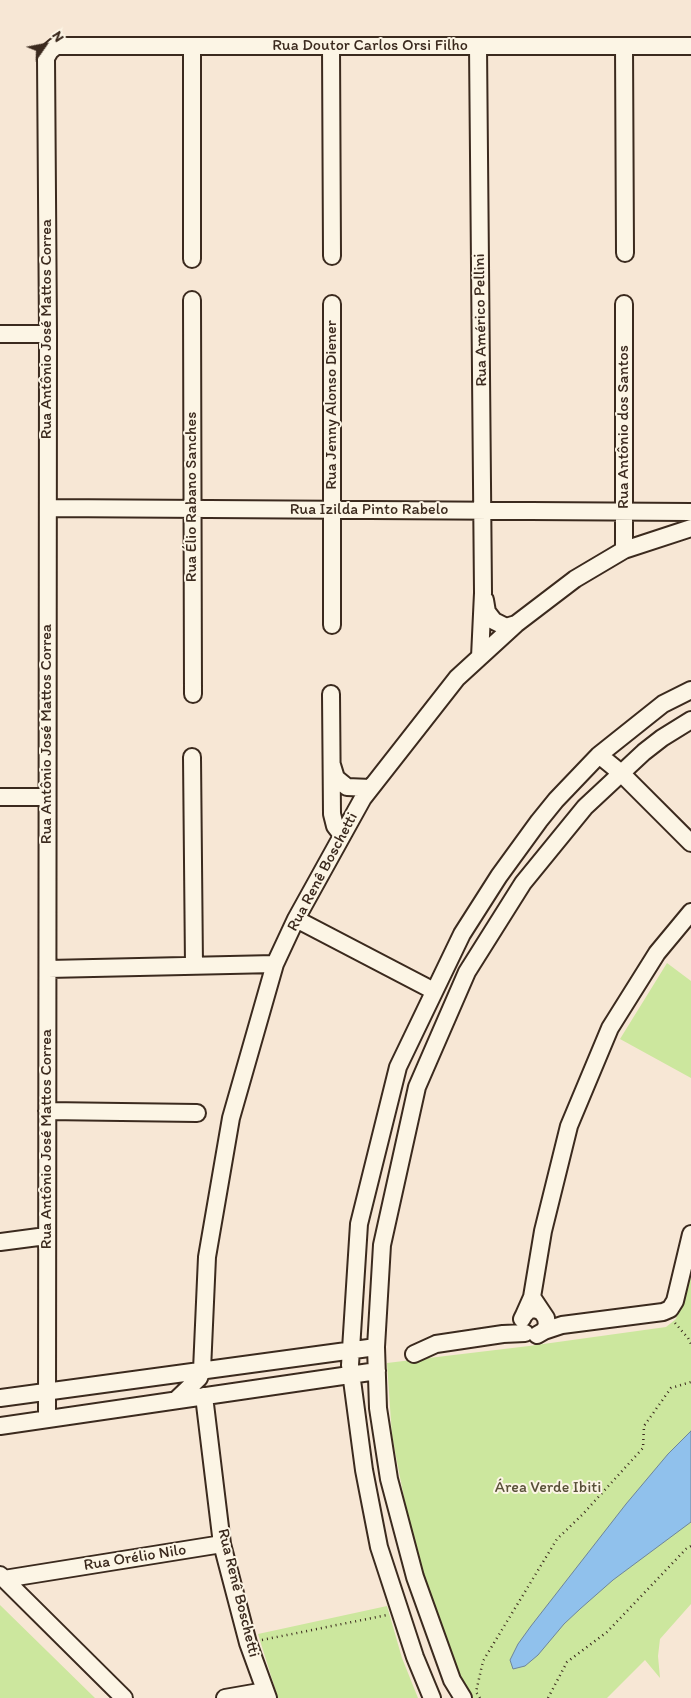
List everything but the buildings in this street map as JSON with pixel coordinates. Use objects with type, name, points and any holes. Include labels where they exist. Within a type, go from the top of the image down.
[{"type":"street","name":"Rua Doutor Carlos Orsi Filho","points":[[50,51],[56,46],[691,46]]},
{"type":"street","points":[[192,46],[192,259]]},
{"type":"street","points":[[331,46],[332,256]]},
{"type":"street","name":"Rua Américo Pellini","points":[[478,46],[484,593],[480,657]]},
{"type":"street","points":[[624,46],[625,253]]},
{"type":"street","name":"Rua Antônio José Mattos Correa","points":[[47,1419],[48,334],[46,58],[50,51]]},
{"type":"street","name":"Rua Élio Rabano Sanches","points":[[192,300],[193,694]]},
{"type":"street","name":"Rua Jenny Alonso Diener","points":[[332,304],[332,625]]},
{"type":"street","name":"Rua Antônio dos Santos","points":[[624,304],[624,550]]},
{"type":"street","points":[[0,334],[48,334]]},
{"type":"street","name":"Rua Izilda Pinto Rabelo","points":[[48,508],[691,512]]},
{"type":"street","name":"Rua Renê Boschetti","points":[[202,1370],[207,1257],[231,1118],[275,964],[296,918],[362,798],[457,678],[516,624],[575,579],[624,550],[691,528]]},
{"type":"street","name":"Rua Américo Pellini","points":[[484,593],[487,612],[494,621],[506,626],[516,624]]},
{"type":"street","points":[[432,1698],[414,1657],[379,1547],[364,1470],[351,1375],[359,1224],[393,1085],[398,1067],[467,925],[499,876],[556,800],[599,755],[663,704],[691,690]]},
{"type":"street","points":[[331,694],[332,814],[335,826],[342,835]]},
{"type":"street","points":[[463,1698],[452,1680],[415,1577],[389,1479],[378,1408],[376,1346],[382,1245],[417,1087],[467,972],[523,883],[576,817],[594,798],[662,738],[691,720]]},
{"type":"street","points":[[599,755],[621,773],[691,844]]},
{"type":"street","points":[[192,757],[194,966]]},
{"type":"street","points":[[332,763],[336,778],[347,787],[370,788]]},
{"type":"street","points":[[575,780],[594,798]]},
{"type":"street","points":[[0,797],[47,797]]},
{"type":"street","points":[[556,800],[576,817]]},
{"type":"street","points":[[523,1323],[532,1297],[543,1231],[569,1126],[610,1028],[657,953],[691,912]]},
{"type":"street","points":[[296,918],[434,991]]},
{"type":"street","points":[[48,969],[275,964]]},
{"type":"street","points":[[47,1111],[197,1112]]},
{"type":"street","points":[[414,1354],[436,1344],[503,1334],[523,1323],[529,1310],[535,1310],[544,1320],[562,1325],[663,1312],[670,1309],[675,1301],[691,1234]]},
{"type":"street","points":[[0,1242],[46,1236]]},
{"type":"street","points":[[523,1323],[531,1336],[538,1335],[544,1320],[532,1297]]},
{"type":"street","points":[[354,1313],[370,1316],[378,1314]]},
{"type":"street","points":[[0,1398],[376,1346]]},
{"type":"street","points":[[228,1393],[252,1381],[326,1370],[327,1359],[325,1353]]},
{"type":"street","points":[[176,1400],[199,1378],[202,1370]]},
{"type":"street","points":[[0,1426],[377,1371]]},
{"type":"street","name":"Rua Renê Boschetti","points":[[204,1396],[222,1544],[248,1643],[266,1694]]},
{"type":"street","points":[[356,1412],[363,1407],[378,1408]]},
{"type":"street","name":"Rua Orélio Nilo","points":[[2,1577],[48,1572],[222,1544]]},
{"type":"street","name":"Rua Orélio Nilo","points":[[23,1598],[29,1586],[48,1572]]},
{"type":"street","points":[[2,1577],[124,1698]]},
{"type":"street","points":[[224,1698],[266,1694]]},
{"type":"path","points":[[663,1312],[688,1338],[691,1344]]},
{"type":"path","points":[[480,1698],[476,1692],[483,1661],[556,1539],[582,1515],[643,1448],[644,1426],[670,1388],[691,1382]]},
{"type":"path","points":[[548,1698],[567,1662],[607,1632],[691,1546]]},
{"type":"path","points":[[248,1643],[400,1613]]},
{"type":"green space","points":[[667,963],[691,981],[691,1078],[620,1039]]},
{"type":"green space","name":"Área Verde Ibiti","points":[[691,1266],[691,1604],[660,1639],[658,1656],[660,1678],[645,1660],[607,1698],[468,1698],[428,1591],[406,1508],[392,1436],[387,1363],[666,1327],[676,1319]]},
{"type":"green space","points":[[0,1605],[95,1698],[0,1698]]},
{"type":"green space","points":[[387,1606],[402,1658],[418,1698],[278,1698],[258,1634]]},
{"type":"water","points":[[691,1431],[691,1522],[613,1580],[564,1624],[538,1655],[525,1666],[513,1669],[510,1660],[518,1644],[531,1626],[626,1504],[668,1454]]}]
